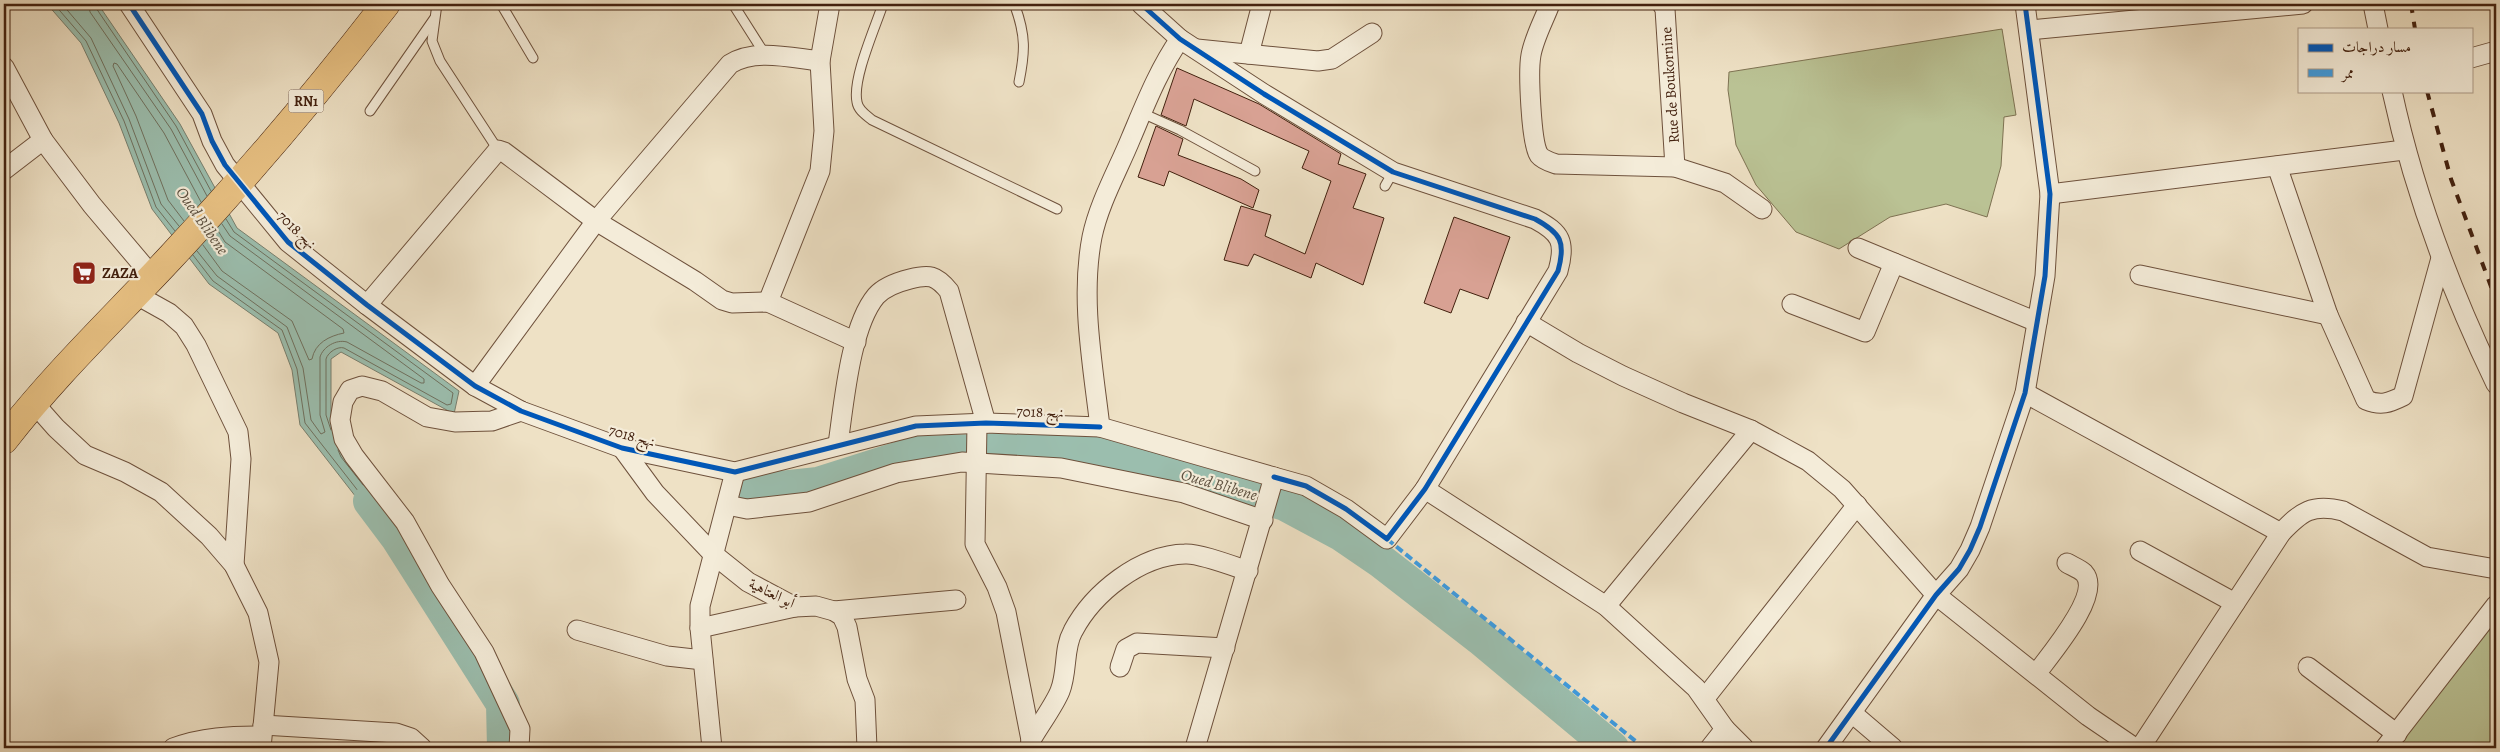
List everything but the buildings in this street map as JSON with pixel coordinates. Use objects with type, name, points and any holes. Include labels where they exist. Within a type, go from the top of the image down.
[{"type":"main road","name":"RN1","points":[[4,440],[33,402],[231,189],[353,46],[386,4]]},
{"type":"street","name":"نهج 7018","points":[[129,4],[202,114],[212,141],[225,165],[231,189],[288,242],[367,305],[476,386],[521,411],[622,448],[735,472],[792,459],[838,444],[916,426],[1100,427],[1273,480],[1306,486],[1346,510],[1387,539],[1425,489]]},
{"type":"street","points":[[768,302],[820,171],[824,132],[820,61],[830,4]]},
{"type":"street","points":[[1141,4],[1187,44],[1389,179],[1535,219],[1550,227],[1560,238],[1563,253],[1558,271],[1425,489],[1606,606],[1705,698],[1725,729],[1744,748]]},
{"type":"street","points":[[1249,54],[1262,4]]},
{"type":"street","points":[[1550,4],[1531,54],[1530,69],[1533,137],[1540,157],[1556,164],[1675,167],[1726,183],[1762,209]]},
{"type":"street","name":"Rue de Boukornine","points":[[1662,4],[1665,9],[1675,167]]},
{"type":"street","points":[[1826,748],[1970,550],[1980,527],[2025,392],[2045,276],[2050,194],[2024,4]]},
{"type":"street","points":[[2029,30],[2303,4]]},
{"type":"street","points":[[2373,4],[2378,28]]},
{"type":"street","points":[[1100,427],[1092,364],[1088,296],[1092,237],[1100,212],[1169,54],[1187,44],[1249,54],[1318,61],[1332,60],[1372,33]]},
{"type":"street","points":[[2472,58],[2496,51]]},
{"type":"street","points":[[476,386],[596,221],[730,64],[742,56],[766,56],[820,61]]},
{"type":"street","points":[[4,66],[43,140],[92,205],[152,276],[168,313],[184,326],[196,345],[238,432],[241,459],[234,565]]},
{"type":"street","points":[[2392,92],[2404,150],[2441,258],[2476,342],[2496,384]]},
{"type":"street","points":[[4,170],[43,140]]},
{"type":"street","points":[[367,305],[498,150],[504,152],[596,221],[696,281],[722,300],[732,303],[768,302],[856,342]]},
{"type":"street","points":[[2050,194],[2404,150]]},
{"type":"street","points":[[2277,166],[2328,315],[2366,400],[2375,404],[2387,404],[2403,396],[2441,258]]},
{"type":"street","points":[[1858,248],[2037,322]]},
{"type":"street","points":[[1792,304],[1865,332],[1894,263]]},
{"type":"street","points":[[838,444],[845,390],[856,342],[864,317],[877,296],[894,283],[926,275],[941,281],[949,291],[980,425],[975,461],[975,544],[997,587],[1006,612],[1031,744]]},
{"type":"street","points":[[2140,275],[2328,315]]},
{"type":"street","points":[[1526,322],[1578,353],[1623,376],[1683,403],[1751,430],[1808,461],[1857,505],[1936,595],[2088,716],[2135,748]]},
{"type":"street","points":[[520,748],[520,729],[484,652],[440,585],[405,522],[354,456],[344,439],[340,420],[343,402],[350,390],[362,386],[382,391],[427,417],[454,422],[492,421],[521,411]]},
{"type":"street","points":[[2025,392],[2281,533]]},
{"type":"street","points":[[33,402],[56,428],[85,455],[125,472],[160,492],[209,536],[234,565],[258,613],[266,640],[269,662],[268,687],[262,736]]},
{"type":"street","points":[[1606,606],[1751,430]]},
{"type":"street","name":"أبو العتاهية","points":[[622,448],[655,493],[713,554],[748,582],[795,607],[816,606],[834,611],[956,600]]},
{"type":"street","points":[[727,505],[747,509],[809,502],[896,473],[975,461],[1061,468],[1184,493],[1265,514]]},
{"type":"street","points":[[712,748],[700,628],[700,606],[735,472]]},
{"type":"street","points":[[1195,748],[1265,514],[1273,480]]},
{"type":"street","points":[[1705,698],[1857,505]]},
{"type":"street","points":[[2140,748],[2281,533],[2298,516],[2314,508],[2330,508],[2342,511],[2427,557],[2496,568]]},
{"type":"street","points":[[2140,551],[2235,603]]},
{"type":"street","points":[[1031,744],[1060,692],[1066,669],[1067,645],[1073,631],[1099,596],[1120,579],[1148,562],[1186,553],[1248,571]]},
{"type":"street","points":[[2036,674],[2076,618],[2090,586],[2084,574],[2067,563]]},
{"type":"street","points":[[2308,667],[2391,741],[2496,605]]},
{"type":"street","points":[[700,628],[795,607]]},
{"type":"street","points":[[834,611],[842,616],[847,627],[857,679],[865,700],[868,748]]},
{"type":"street","points":[[577,630],[667,656],[703,660]]},
{"type":"street","points":[[1120,667],[1126,649],[1137,643],[1225,648]]},
{"type":"street","points":[[1852,713],[1893,748]]},
{"type":"street","points":[[1710,748],[1725,729]]},
{"type":"street","points":[[173,748],[188,742],[218,737],[396,733],[411,738],[422,748]]},
{"type":"lane","points":[[437,4],[432,41],[440,61],[498,150]]},
{"type":"lane","points":[[501,4],[533,58]]},
{"type":"lane","points":[[733,4],[766,56]]},
{"type":"lane","points":[[882,4],[856,84],[857,104],[862,112],[872,120],[1057,209]]},
{"type":"lane","points":[[1010,4],[1015,6],[1023,28],[1025,53],[1018,82]]},
{"type":"lane","points":[[370,111],[434,18]]},
{"type":"lane","points":[[1142,113],[1255,171]]},
{"type":"shaded area","points":[[2002,29],[2016,115],[2004,117],[2001,166],[1987,217],[1946,204],[1890,217],[1839,249],[1796,232],[1756,185],[1736,145],[1728,90],[1729,72]]},
{"type":"shaded area","points":[[2496,619],[2496,748],[2394,748]]},
{"type":"water","points":[[47,4],[98,4],[180,124],[237,228],[459,391],[454,414],[341,352],[331,359],[331,415],[345,454],[406,532],[391,542],[300,425],[292,370],[278,333],[209,284],[152,209],[119,123],[81,43]]},
{"type":"waterway","name":"Oued Blibene","points":[[750,491],[818,484],[916,453],[1059,448],[1115,455],[1285,504],[1341,534],[1382,562],[1480,638],[1612,748]]},
{"type":"waterway","points":[[370,501],[397,537],[503,704],[504,748]]},
{"type":"railway","points":[[2411,4],[2415,28]]},
{"type":"railway","points":[[2427,92],[2451,179],[2496,300]]},
{"type":"marked path","points":[[1387,539],[1644,748]]},
{"type":"cycle path","points":[[129,4],[202,114],[212,141],[225,165],[288,242],[367,305],[475,386],[521,411],[622,448],[735,472],[916,426],[986,423],[1100,427]]},
{"type":"cycle path","points":[[1141,4],[1180,39],[1264,94],[1393,172],[1535,219],[1551,229],[1556,234],[1561,245],[1558,271],[1425,489],[1387,539],[1346,509],[1306,486],[1274,477]]},
{"type":"cycle path","points":[[1826,748],[1936,595],[1959,569],[1970,550],[1980,527],[2025,393],[2045,276],[2050,194],[2025,4]]},
{"type":"place","name":"ZAZA","points":[[84,273]]}]
